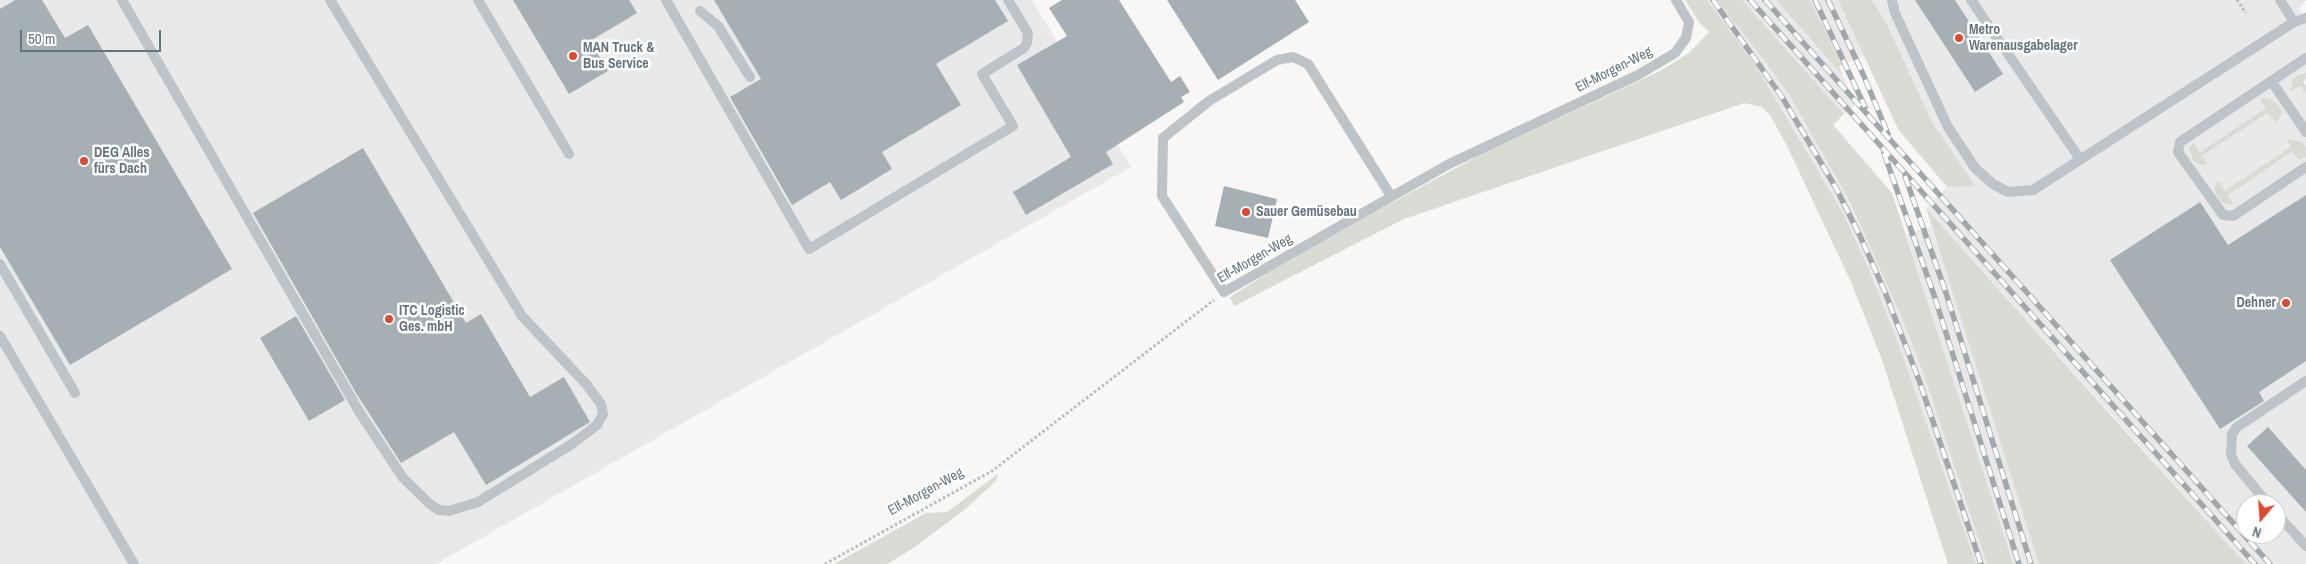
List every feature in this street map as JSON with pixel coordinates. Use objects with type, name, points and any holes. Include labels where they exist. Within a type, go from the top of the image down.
[{"type":"lane","points":[[122,0],[360,413],[403,478],[431,505],[439,510],[449,511],[478,502],[572,444],[597,425],[603,414],[601,404],[586,384],[522,316],[330,0]]},
{"type":"lane","points":[[478,0],[569,154]]},
{"type":"lane","points":[[666,0],[810,249],[1012,126],[982,74],[1024,48],[1027,43],[1028,33],[1008,0]]},
{"type":"lane","name":"Elf-Morgen-Weg","points":[[1224,292],[1449,164],[1638,75],[1675,53],[1686,38],[1688,22],[1676,0]]},
{"type":"lane","points":[[1892,0],[1895,13],[1948,127],[1975,168],[1993,184],[2008,192],[2033,190],[2294,22],[2306,18]]},
{"type":"lane","points":[[1971,0],[2080,160]]},
{"type":"lane","points":[[2294,0],[2283,4],[2294,22]]},
{"type":"lane","points":[[700,11],[718,26],[750,77]]},
{"type":"lane","points":[[1224,292],[1162,196],[1163,138],[1210,101],[1277,60],[1293,57],[1308,64],[1391,196]]},
{"type":"lane","points":[[2306,58],[2180,142],[2178,152],[2223,215],[2233,216],[2306,168]]},
{"type":"lane","points":[[2272,82],[2306,132]]},
{"type":"lane","points":[[0,264],[75,393]]},
{"type":"lane","points":[[0,336],[134,564]]},
{"type":"lane","points":[[2260,494],[2235,464],[2231,454],[2232,434],[2237,427],[2306,381]]},
{"type":"lane","points":[[2286,524],[2306,546]]},
{"type":"path","points":[[2237,0],[2246,13]]},
{"type":"path","name":"Elf-Morgen-Weg","points":[[825,564],[992,471],[1224,292]]},
{"type":"shaded area","points":[[0,0],[1032,0],[1131,167],[436,564],[0,564]]},
{"type":"shaded area","points":[[1685,0],[1707,0],[1756,66],[1844,215],[1869,270],[1899,345],[1976,564],[1948,564],[1882,360],[1851,282],[1787,146],[1770,115],[1762,107],[1744,103],[1404,219],[1234,306],[1230,297],[1274,269],[1364,218],[1480,155],[1660,71],[1689,53],[1709,32],[1698,21]]},
{"type":"shaded area","points":[[1707,0],[1717,0],[1767,64],[1791,98],[1850,202],[1902,318],[1924,375],[1987,564],[1976,564],[1899,345],[1869,270],[1844,215],[1756,66]]},
{"type":"shaded area","points":[[1717,0],[1742,0],[1844,114],[1833,125],[1892,193],[2013,564],[1987,564],[1924,375],[1902,318],[1850,202],[1791,98]]},
{"type":"shaded area","points":[[1742,0],[1776,0],[1843,76],[1855,105],[1844,114]]},
{"type":"shaded area","points":[[1776,0],[1810,0],[1842,65],[1839,67],[1843,76]]},
{"type":"shaded area","points":[[1810,0],[1838,0],[1864,56],[1842,65]]},
{"type":"shaded area","points":[[1838,0],[1872,0],[1886,22],[1932,122],[1975,186],[1947,187],[1898,129]]},
{"type":"shaded area","points":[[1872,0],[2306,0],[2299,9],[2302,13],[2306,12],[2306,72],[2301,73],[2300,86],[2306,94],[2306,147],[2302,142],[2287,138],[2292,147],[2225,192],[2233,205],[2227,195],[2293,152],[2299,160],[2306,157],[2306,564],[2246,564],[1926,208],[1947,187],[1974,185],[1932,122],[1886,22]],"holes":[[[2261,99],[2274,121],[2267,112],[2202,156],[2207,166],[2190,156],[2190,146],[2193,142],[2200,152],[2266,108]]]},
{"type":"shaded area","points":[[2306,72],[2306,79],[2303,82],[2306,85],[2306,94],[2300,86],[2291,91],[2293,78]]},
{"type":"shaded area","points":[[2265,98],[2274,101],[2282,110],[2280,118],[2276,122],[2267,113],[2202,156],[2208,165],[2198,164],[2193,160],[2189,149],[2193,142],[2200,152],[2266,108],[2260,99]]},
{"type":"shaded area","points":[[2286,138],[2302,142],[2306,147],[2306,157],[2299,160],[2292,152],[2228,195],[2233,205],[2221,202],[2215,193],[2215,185],[2219,181],[2225,191],[2291,147]]},
{"type":"shaded area","points":[[1926,208],[2116,421],[2246,564],[2039,564]]},
{"type":"shaded area","points":[[1931,227],[2039,564],[2011,564],[1906,234]]},
{"type":"shaded area","points":[[998,474],[996,481],[963,511],[912,549],[887,564],[834,564],[926,513],[947,512]]},
{"type":"building","name":"DEG Alles fürs Dach","points":[[15,0],[42,0],[65,38],[88,25],[232,269],[70,365],[0,247],[0,9]]},
{"type":"building","name":"MAN Truck & Bus Service","points":[[513,0],[629,0],[637,13],[590,41],[608,71],[569,94]]},
{"type":"building","points":[[714,0],[995,0],[1008,21],[936,64],[961,105],[882,152],[892,169],[841,200],[830,182],[792,205],[730,97],[761,79]]},
{"type":"building","points":[[1062,0],[1119,0],[1171,82],[1180,76],[1190,92],[1181,97],[1184,102],[1106,152],[1113,164],[1026,215],[1013,192],[1071,157],[1017,65],[1067,36],[1049,8]]},
{"type":"building","points":[[1167,0],[1295,0],[1309,22],[1218,80]]},
{"type":"building","name":"Metro Warenausgabelager","points":[[1915,0],[1955,0],[2003,74],[1975,92]]},
{"type":"building","name":"ITC Logistic Ges. mbH","points":[[363,148],[466,323],[481,314],[530,397],[564,377],[590,422],[486,485],[454,432],[401,463],[356,393],[253,213]]},
{"type":"building","name":"Sauer Gemüsebau","points":[[1224,186],[1277,199],[1268,238],[1215,226]]},
{"type":"building","points":[[2306,195],[2306,361],[2259,392],[2264,401],[2220,429],[2110,260],[2200,202],[2228,245]]},
{"type":"building","points":[[296,316],[345,400],[309,421],[260,338]]},
{"type":"building","points":[[2268,427],[2306,470],[2306,512],[2247,446]]},
{"type":"railway","points":[[1713,0],[1782,97],[1836,188],[1861,238],[1885,292],[1920,383],[1981,564]]},
{"type":"railway","points":[[1750,0],[2255,564]]},
{"type":"railway","points":[[1765,0],[2270,564]]},
{"type":"railway","points":[[1815,0],[1865,107]]},
{"type":"railway","points":[[1828,0],[1863,74],[1888,134]]},
{"type":"railway","points":[[1884,153],[1935,298],[2019,564]]},
{"type":"railway","points":[[1905,176],[1946,293],[2031,564]]},
{"type":"place","name":"Metro Warenausgabelager","points":[[1959,38]]},
{"type":"place","name":"MAN Truck & Bus Service","points":[[573,56]]},
{"type":"place","name":"DEG Alles fürs Dach","points":[[84,161]]},
{"type":"place","name":"Sauer Gemüsebau","points":[[1246,212]]},
{"type":"place","name":"Dehner","points":[[2286,303]]},
{"type":"place","name":"ITC Logistic Ges. mbH","points":[[389,319]]}]
